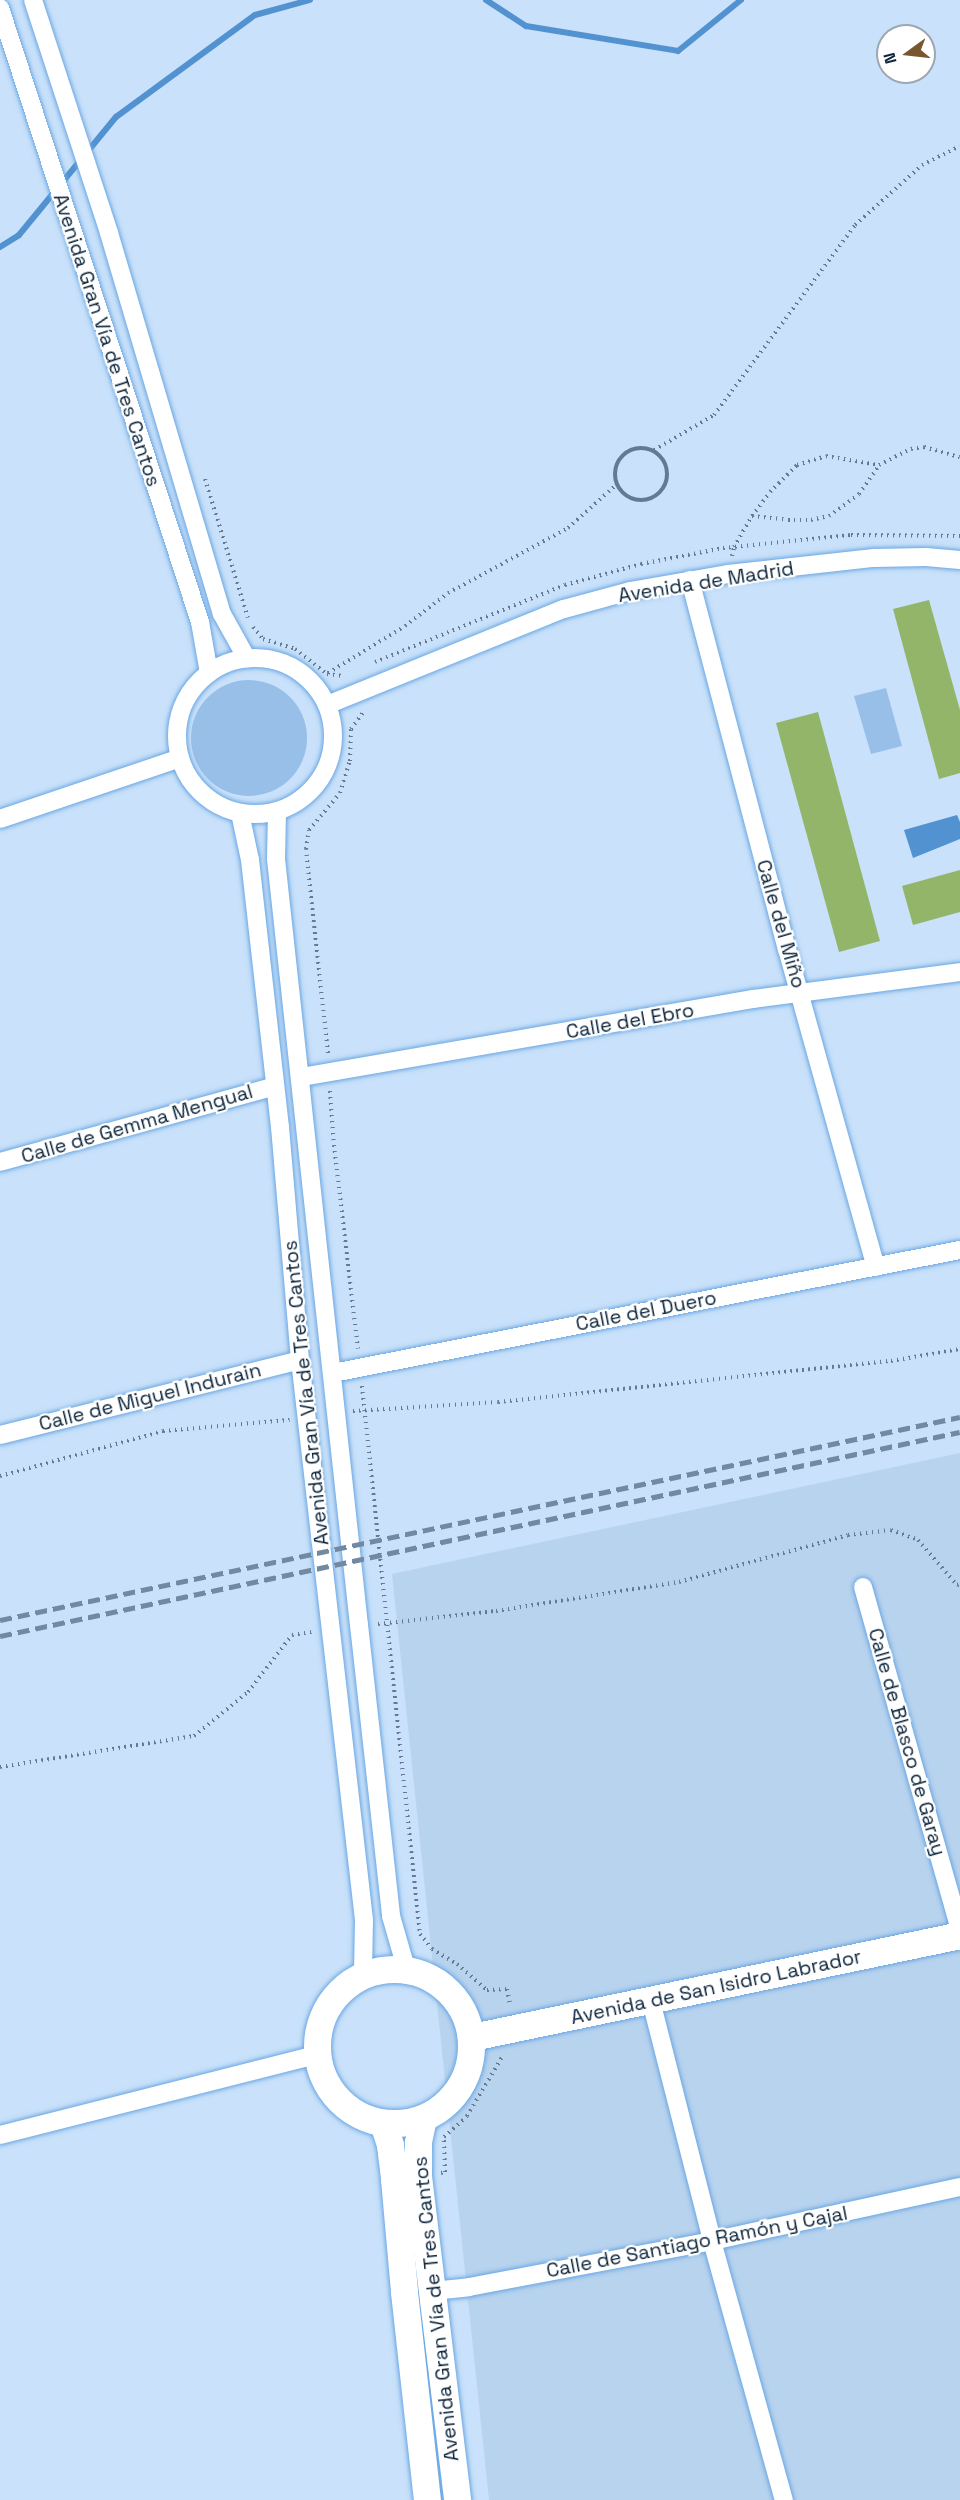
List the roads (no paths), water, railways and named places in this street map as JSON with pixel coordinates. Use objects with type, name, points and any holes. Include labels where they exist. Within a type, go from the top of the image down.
[{"type":"street","name":"Avenida Gran Vía de Tres Cantos","points":[[33,0],[108,233],[222,614],[246,659]]},
{"type":"street","name":"Avenida Gran Vía de Tres Cantos","points":[[0,8],[76,248],[200,622],[209,673]]},
{"type":"street","name":"Avenida de Madrid","points":[[327,705],[564,609],[630,591],[728,574],[874,558],[926,557],[960,560]]},
{"type":"street","name":"Calle del Miño","points":[[690,580],[787,949],[876,1267]]},
{"type":"street","points":[[246,659],[270,660],[292,667],[310,681],[327,705],[333,744],[327,767],[315,787],[298,802],[277,812],[240,813],[219,806],[202,793],[188,776],[180,758],[177,732],[182,710],[193,690],[209,673],[227,664],[246,659]]},
{"type":"street","points":[[0,819],[180,758]]},
{"type":"street","name":"Avenida Gran Vía de Tres Cantos","points":[[277,812],[276,859],[391,1916],[406,1968]]},
{"type":"street","name":"Avenida Gran Vía de Tres Cantos","points":[[240,813],[250,860],[275,1086],[300,1360],[364,1920],[363,1974]]},
{"type":"street","name":"Calle del Ebro","points":[[301,1077],[800,992],[960,972]]},
{"type":"street","name":"Calle de Gemma Mengual","points":[[0,1162],[275,1086]]},
{"type":"street","name":"Calle del Duero","points":[[333,1373],[960,1250]]},
{"type":"street","name":"Calle de Miguel Indurain","points":[[0,1435],[300,1360]]},
{"type":"street","name":"Calle de Blasco de Garay","points":[[863,1587],[960,1930]]},
{"type":"street","name":"Avenida de San Isidro Labrador","points":[[472,2037],[960,1935]]},
{"type":"street","points":[[384,1968],[406,1968],[430,1976],[450,1991],[465,2012],[472,2037],[471,2062],[461,2086],[445,2105],[423,2118],[403,2123],[383,2123],[359,2115],[339,2100],[324,2079],[317,2055],[318,2030],[327,2007],[342,1988],[363,1974],[384,1968]]},
{"type":"street","points":[[651,2001],[712,2241],[784,2500]]},
{"type":"street","points":[[0,2135],[317,2055]]},
{"type":"street","name":"Avenida Gran Vía de Tres Cantos","points":[[423,2118],[418,2142],[418,2176],[457,2500]]},
{"type":"street","name":"Avenida Gran Vía de Tres Cantos","points":[[383,2123],[390,2145],[428,2500]]},
{"type":"street","name":"Calle de Santiago Ramón y Cajal","points":[[433,2291],[469,2287],[712,2241],[960,2187]]},
{"type":"waterway","points":[[0,247],[19,235],[116,117],[255,15],[310,0]]},
{"type":"waterway","points":[[486,0],[526,26],[678,51],[741,0]]},
{"type":"railway","points":[[0,1620],[960,1417]]},
{"type":"railway","points":[[0,1636],[960,1432]]}]
